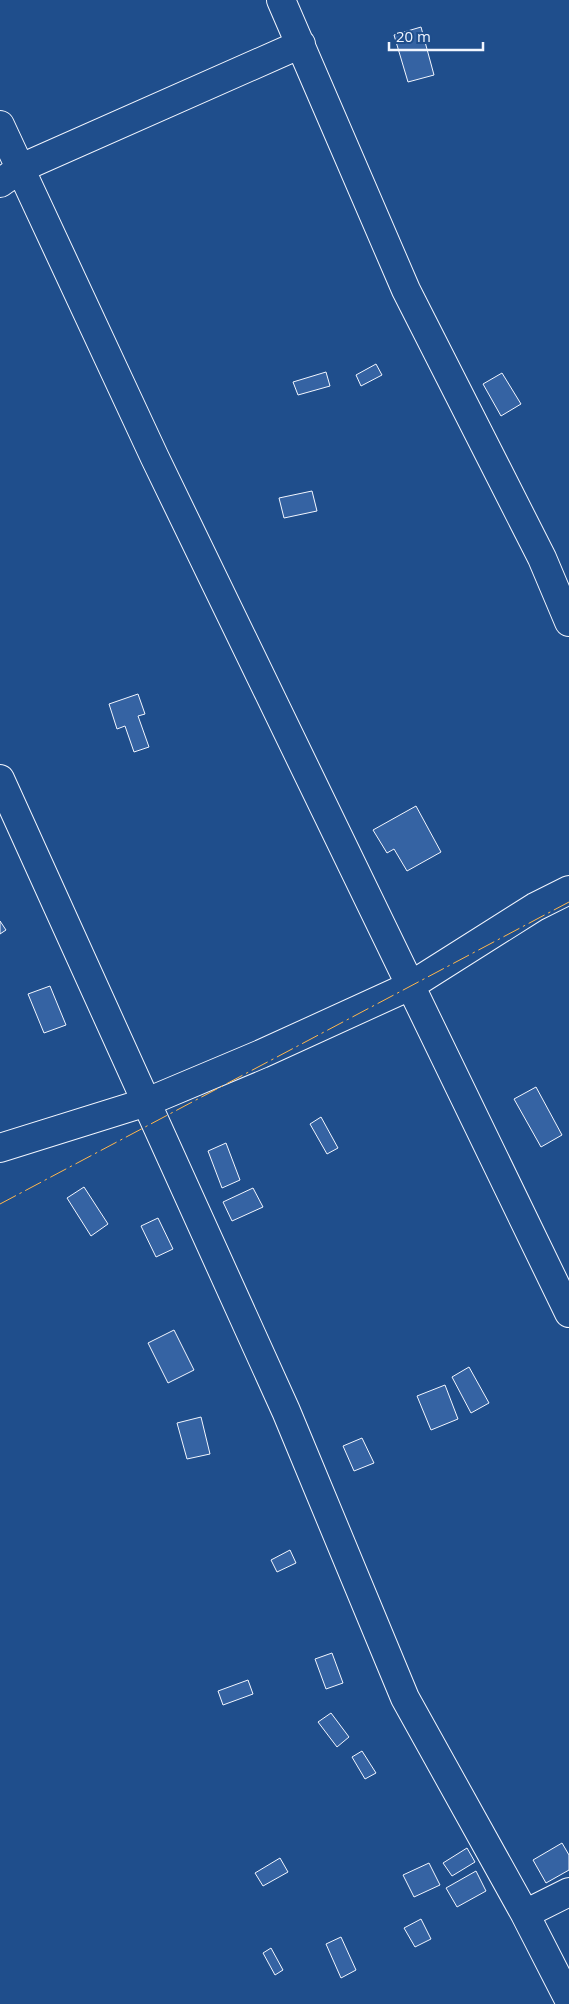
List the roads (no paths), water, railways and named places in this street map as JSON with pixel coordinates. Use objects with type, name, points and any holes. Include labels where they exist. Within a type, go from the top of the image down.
[{"type":"street","points":[[281,0],[406,290],[542,558],[569,622]]},
{"type":"street","points":[[10,175],[301,44]]},
{"type":"street","points":[[0,125],[10,175],[155,458],[569,1313]]},
{"type":"street","points":[[0,779],[286,1412],[405,1698],[525,1914],[569,2000]]},
{"type":"street","points":[[0,1148],[147,1102],[261,1054],[410,986],[535,908],[569,890]]},
{"type":"street","points":[[525,1914],[569,1892]]}]
